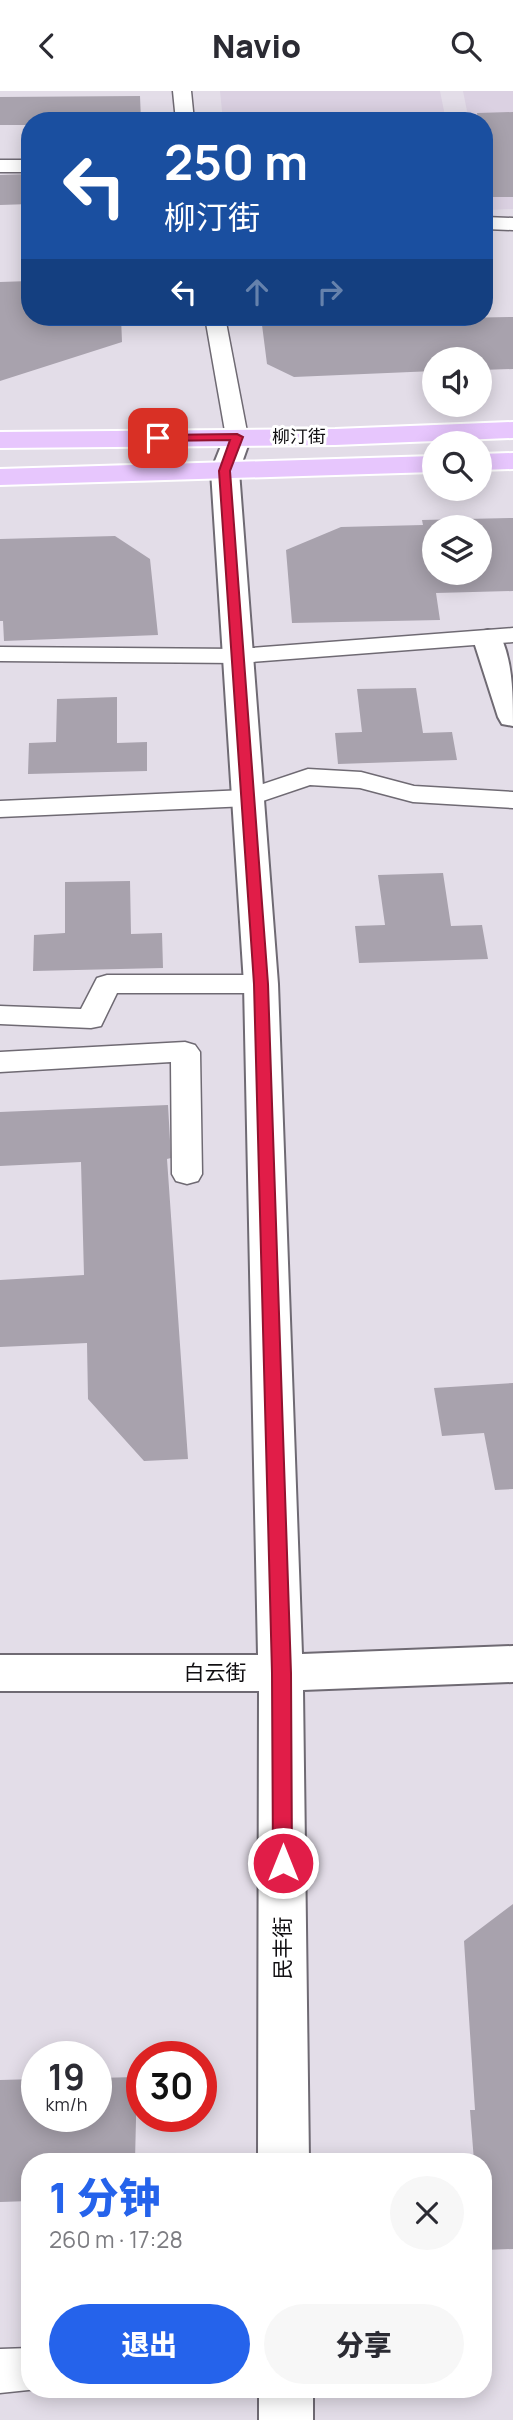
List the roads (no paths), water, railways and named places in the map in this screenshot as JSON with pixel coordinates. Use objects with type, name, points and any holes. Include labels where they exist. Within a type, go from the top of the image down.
[{"type":"main road","name":"柳汀街","points":[[0,477],[513,430]]},
{"type":"main road","name":"柳汀街","points":[[0,440],[422,463]]},
{"type":"main road","points":[[492,462],[513,461]]},
{"type":"street","name":"民丰街","points":[[231,454],[238,656],[261,984],[281,1673],[284,2153]]},
{"type":"street","points":[[500,637],[513,717]]},
{"type":"street","name":"白云街","points":[[0,1673],[281,1673],[513,1664]]},
{"type":"street","points":[[286,2398],[286,2420]]},
{"type":"lane","points":[[182,91],[184,112]]},
{"type":"lane","points":[[0,166],[21,166]]},
{"type":"lane","points":[[493,223],[513,224]]},
{"type":"lane","points":[[216,326],[231,454]]},
{"type":"lane","points":[[0,654],[238,656],[500,637]]},
{"type":"lane","points":[[0,809],[247,798],[308,777],[361,780],[413,794],[513,800]]},
{"type":"lane","points":[[0,1015],[91,1019],[107,984],[261,984]]},
{"type":"lane","points":[[0,1062],[185,1052],[187,1174]]},
{"type":"lane","points":[[0,2371],[21,2370]]}]
